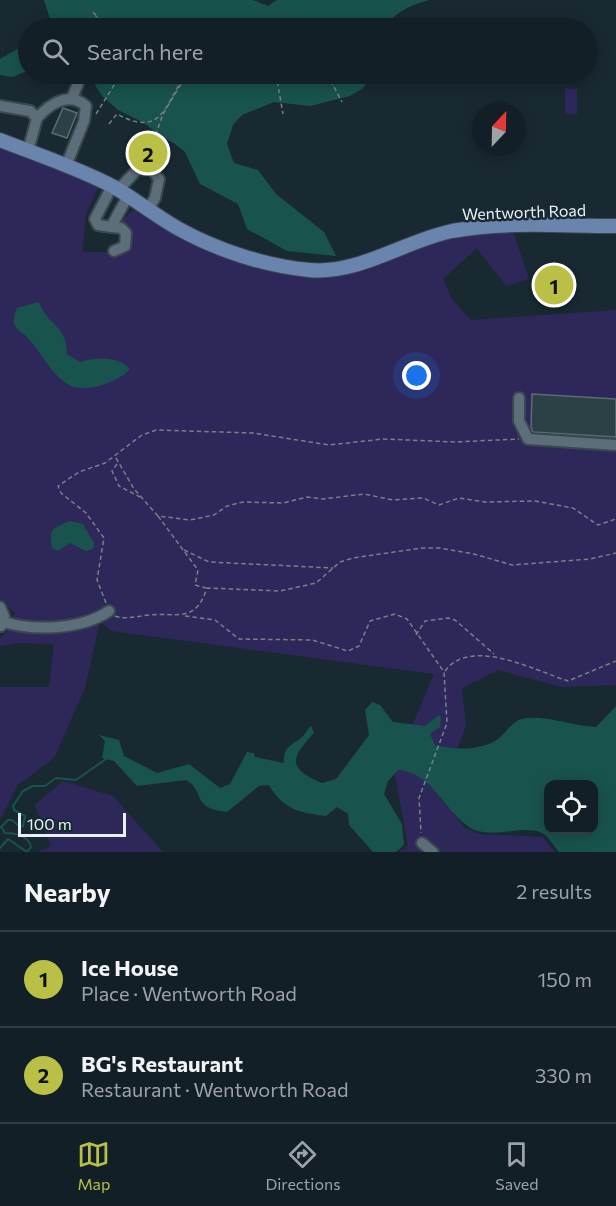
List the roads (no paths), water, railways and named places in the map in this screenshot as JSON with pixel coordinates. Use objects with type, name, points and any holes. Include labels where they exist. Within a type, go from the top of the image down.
[{"type":"main road","name":"Wentworth Road","points":[[0,141],[66,165],[120,191],[182,230],[212,244],[260,260],[309,270],[342,268],[422,239],[471,228],[616,226]]},
{"type":"lane","points":[[72,98],[78,84]]},
{"type":"lane","points":[[28,151],[37,118],[45,109],[72,98],[78,99],[86,110],[66,165]]},
{"type":"lane","points":[[0,106],[30,111],[37,118]]},
{"type":"lane","points":[[114,251],[125,246],[126,233],[121,228],[98,225],[95,219],[137,170],[151,169],[159,179],[155,198],[148,209]]},
{"type":"lane","points":[[111,227],[120,191]]},
{"type":"lane","points":[[519,398],[519,421],[528,439],[616,445]]},
{"type":"lane","points":[[0,607],[3,611],[2,625],[38,627],[91,620],[109,611]]},
{"type":"lane","points":[[422,843],[433,852]]},
{"type":"waterway","points":[[0,848],[8,839],[27,852],[31,847],[28,840],[5,833],[1,827],[8,820],[12,820],[20,827],[23,826],[25,816],[14,810],[13,806],[23,791],[33,786],[45,786],[56,778],[76,780],[106,759]]},
{"type":"place","name":"BG's Restaurant","points":[[148,153]]},
{"type":"place","name":"Ice House","points":[[554,285]]}]
